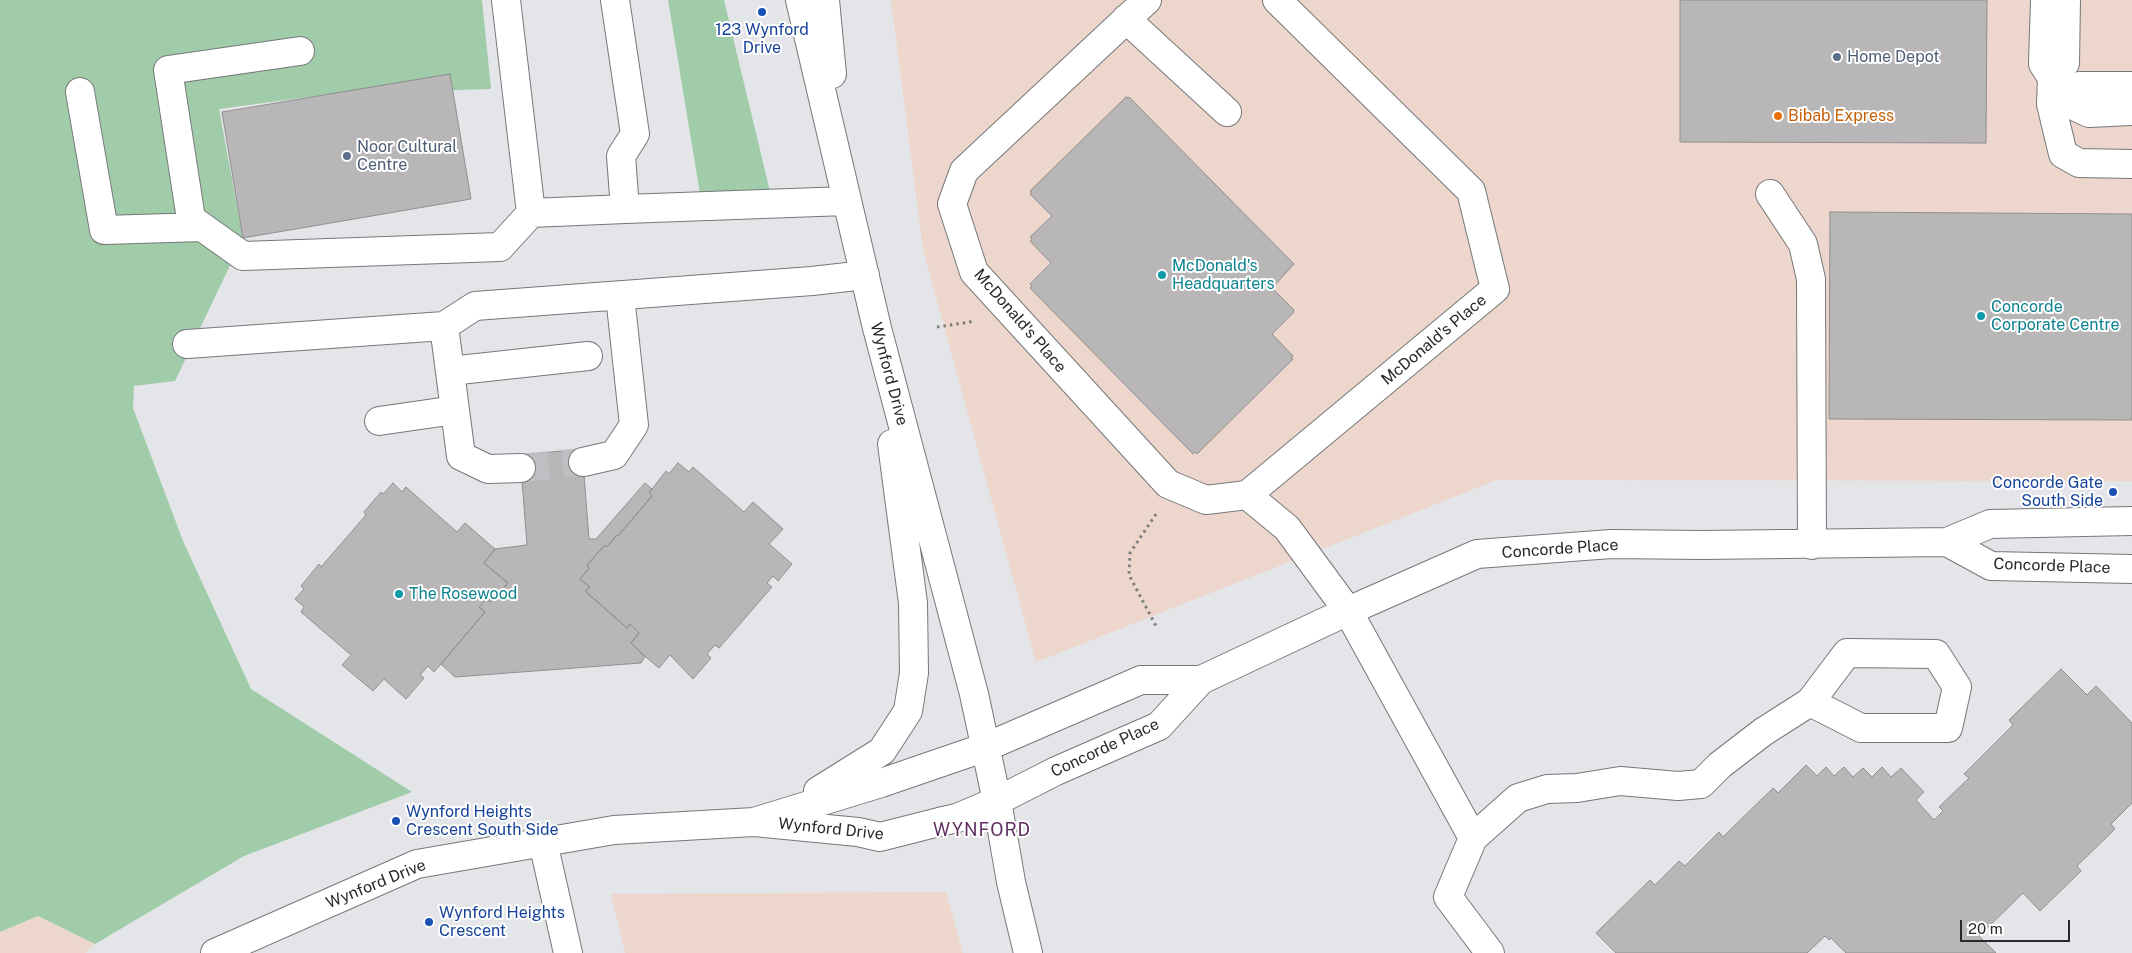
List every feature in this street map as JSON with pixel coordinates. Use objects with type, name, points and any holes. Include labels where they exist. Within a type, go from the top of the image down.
[{"type":"street","points":[[506,0],[531,213]]},
{"type":"street","points":[[616,0],[635,134],[621,156],[625,209]]},
{"type":"street","name":"Wynford Drive","points":[[216,953],[417,864],[614,830],[754,822],[858,832],[880,838],[957,818],[997,801],[974,694],[877,328],[800,0]]},
{"type":"street","points":[[825,0],[841,173]]},
{"type":"street","name":"McDonald's Place","points":[[1146,0],[964,171],[952,204],[974,272],[1168,484],[1206,500],[1247,496],[1495,289],[1471,191],[1277,0]]},
{"type":"street","points":[[2045,0],[2043,64],[2057,95],[2089,113],[2132,111]]},
{"type":"street","points":[[2066,0],[2064,63],[2057,95],[2063,154],[2079,163],[2132,164]]},
{"type":"street","points":[[1126,19],[1227,112]]},
{"type":"street","points":[[300,51],[168,70],[191,219],[243,256],[500,247],[531,213],[846,201]]},
{"type":"street","points":[[2057,95],[2080,86],[2132,86]]},
{"type":"street","points":[[80,92],[104,230],[202,227]]},
{"type":"street","points":[[1770,194],[1803,244],[1811,279],[1812,544]]},
{"type":"street","points":[[187,344],[444,326],[475,306],[812,281],[864,275]]},
{"type":"street","points":[[583,462],[614,455],[634,425],[620,296]]},
{"type":"street","points":[[444,326],[461,456],[488,469],[521,468]]},
{"type":"street","points":[[754,822],[824,788],[882,751],[908,711],[914,673],[913,603],[877,328]]},
{"type":"street","points":[[450,370],[588,356]]},
{"type":"street","points":[[380,421],[455,410]]},
{"type":"street","points":[[1247,496],[1287,528],[1348,611],[1473,838]]},
{"type":"street","name":"Concorde Place","points":[[997,801],[1056,772],[1159,726],[1201,680],[1348,611],[1477,554],[1611,544],[1947,542],[1990,524],[2132,521]]},
{"type":"street","name":"Concorde Place","points":[[1947,542],[1991,566],[2132,569]]},
{"type":"street","points":[[1490,953],[1448,897],[1473,838],[1518,798],[1547,789],[1577,788],[1620,781],[1678,786],[1701,784],[1720,765],[1763,732],[1810,702],[1847,653],[1936,654],[1957,688],[1948,728],[1861,728],[1810,702]]},
{"type":"street","name":"Concorde Place","points":[[986,747],[1142,680],[1201,680]]},
{"type":"street","name":"Wynford Drive","points":[[754,822],[881,783],[986,747]]},
{"type":"street","points":[[997,801],[1011,882],[1028,953]]},
{"type":"street","points":[[543,842],[568,953]]},
{"type":"path","points":[[1156,626],[1129,575],[1130,553],[1146,526],[1176,488]]},
{"type":"shaded area","points":[[891,0],[2132,0],[2132,481],[1497,480],[1036,662],[923,250]]},
{"type":"shaded area","points":[[946,892],[963,953],[625,953],[611,894]]},
{"type":"shaded area","points":[[38,916],[95,944],[85,953],[0,953],[0,932]]},
{"type":"green space","points":[[0,0],[482,0],[491,89],[331,94],[219,109],[243,238],[175,381],[134,386],[133,408],[183,541],[251,689],[412,792],[244,856],[95,944],[38,916],[0,932]]},
{"type":"green space","points":[[668,0],[724,0],[773,204],[702,206]]},
{"type":"building","points":[[1680,0],[1987,0],[1986,143],[1680,142]]},
{"type":"building","name":"Noor Cultural Centre","points":[[450,74],[471,199],[243,238],[222,112]]},
{"type":"building","name":"McDonald's Headquarters","points":[[1126,97],[1129,97],[1294,264],[1272,288],[1294,310],[1272,334],[1293,356],[1291,358],[1293,359],[1197,454],[1195,452],[1193,454],[1030,288],[1032,286],[1030,284],[1051,263],[1030,241],[1032,239],[1030,237],[1052,216],[1030,194],[1032,192],[1030,191]]},
{"type":"building","name":"Concorde Corporate Centre","points":[[1830,212],[2132,214],[2132,420],[1829,419]]},
{"type":"building","points":[[582,449],[589,539],[596,539],[645,483],[652,489],[649,493],[652,496],[618,536],[607,547],[605,545],[587,565],[589,568],[580,579],[590,587],[585,591],[627,628],[630,624],[639,633],[631,643],[645,656],[641,663],[455,677],[441,664],[485,612],[479,607],[487,599],[491,602],[508,583],[484,563],[495,549],[527,545],[520,455]]},
{"type":"building","points":[[678,463],[689,472],[693,467],[744,512],[753,502],[783,529],[769,544],[792,564],[778,581],[773,576],[767,583],[772,587],[719,648],[715,645],[707,654],[711,658],[693,679],[670,655],[659,668],[641,653],[631,643],[639,633],[630,624],[627,628],[585,591],[590,587],[580,579],[589,568],[587,565],[605,545],[607,547],[618,536],[652,496],[649,493],[666,471],[669,474]]},
{"type":"building","name":"The Rosewood","points":[[393,483],[402,492],[406,487],[457,532],[465,523],[495,549],[484,563],[508,583],[491,602],[487,599],[479,607],[485,612],[434,672],[428,666],[420,675],[424,678],[406,699],[384,679],[373,691],[342,665],[351,655],[301,612],[304,607],[295,599],[304,589],[301,586],[319,564],[321,567],[366,515],[364,512],[381,492],[383,494]]},
{"type":"building","points":[[2061,669],[2087,695],[2096,686],[2132,723],[2132,803],[2111,824],[2115,829],[2077,866],[2081,871],[2040,911],[2023,893],[1979,936],[1996,953],[1846,953],[1831,938],[1829,940],[1825,936],[1807,953],[1616,953],[1596,933],[1650,880],[1655,885],[1679,861],[1685,866],[1719,832],[1723,837],[1773,788],[1778,793],[1806,765],[1817,776],[1826,767],[1834,776],[1844,767],[1853,777],[1863,768],[1872,777],[1882,767],[1891,777],[1901,768],[1924,792],[1916,800],[1934,820],[1943,811],[1939,807],[1969,778],[1964,774],[2013,725],[2009,720]]},
{"type":"tunnel","points":[[521,468],[583,462]]},
{"type":"place","name":"123 Wynford Drive","points":[[762,12]]},
{"type":"place","name":"Home Depot","points":[[1837,57]]},
{"type":"place","name":"Bibab Express","points":[[1778,116]]},
{"type":"place","name":"Noor Cultural Centre","points":[[347,156]]},
{"type":"place","name":"McDonald's Headquarters","points":[[1162,275]]},
{"type":"place","name":"Concorde Corporate Centre","points":[[1981,316]]},
{"type":"place","name":"Concorde Gate South Side","points":[[2113,492]]},
{"type":"place","name":"The Rosewood","points":[[399,594]]},
{"type":"place","name":"Wynford Heights Crescent South Side","points":[[396,821]]},
{"type":"place","name":"Wynford Heights Crescent","points":[[429,922]]},
{"type":"district","name":"WYNFORD","points":[[982,830]]}]
